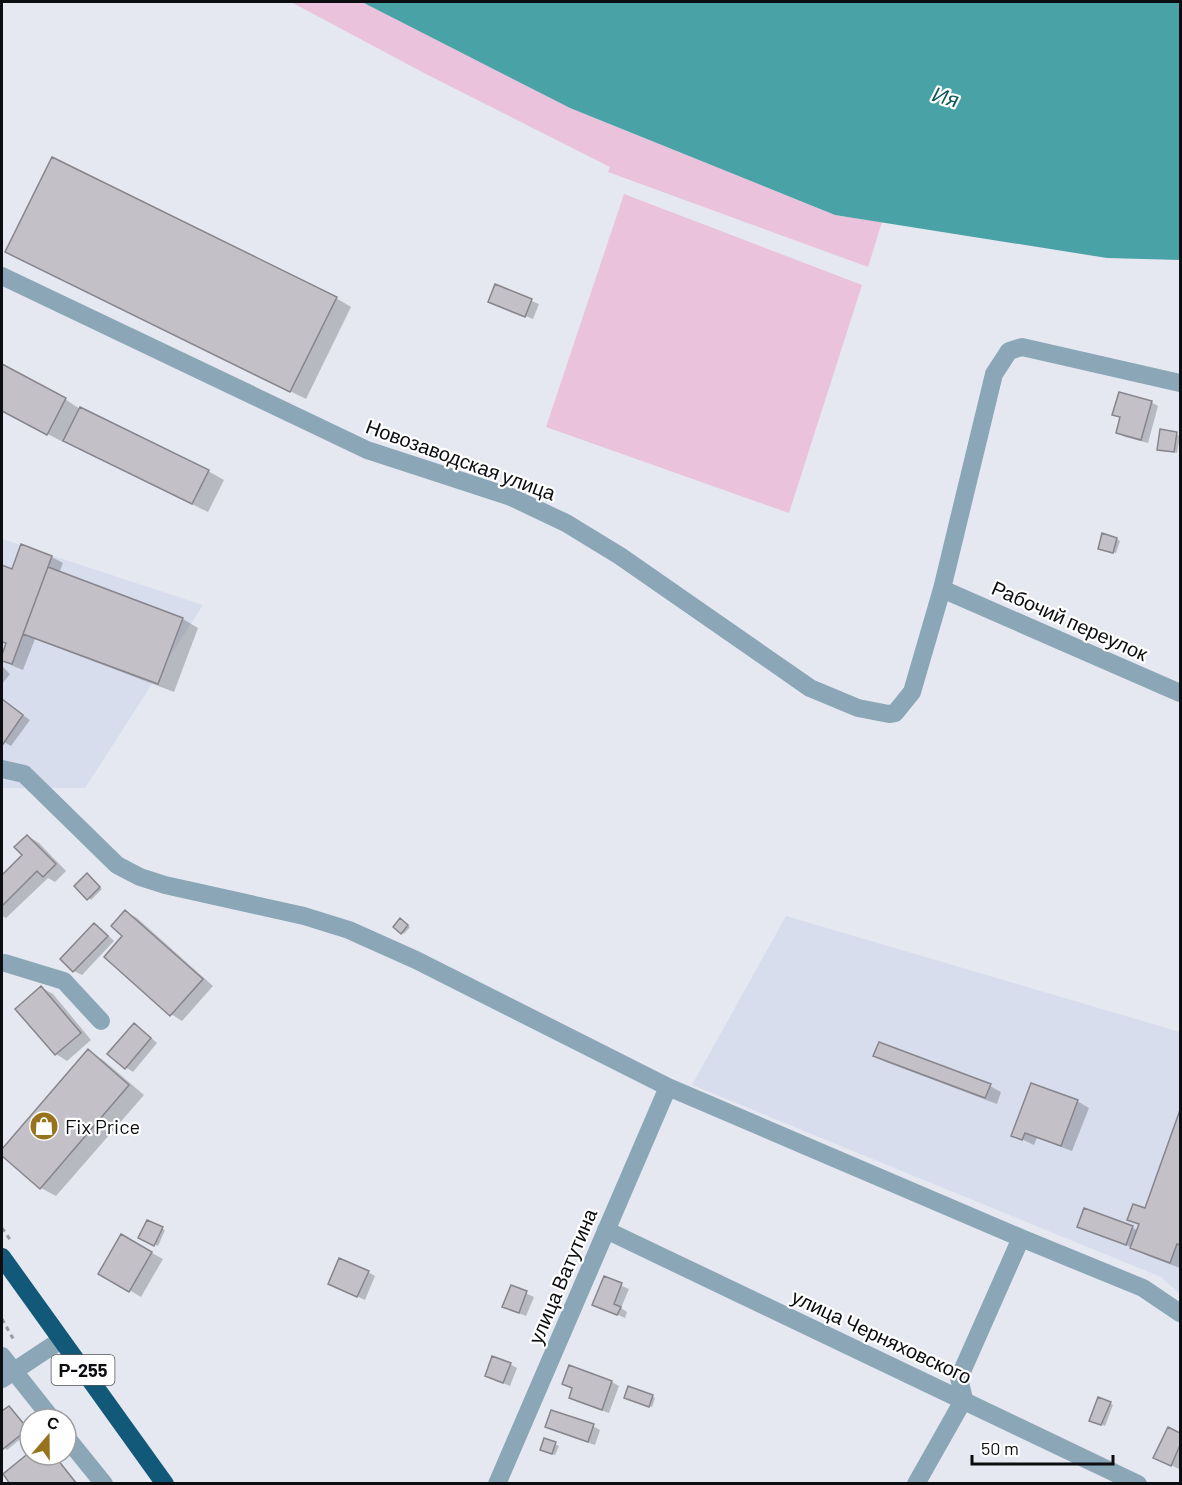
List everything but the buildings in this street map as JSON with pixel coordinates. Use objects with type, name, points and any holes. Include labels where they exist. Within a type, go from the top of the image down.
[{"type":"highway","name":"Р-255","points":[[2,1257],[165,1484]]},
{"type":"street","name":"Новозаводская улица","points":[[2,276],[367,450],[511,497],[566,524],[620,556],[810,688],[858,708],[895,713],[912,692],[942,589]]},
{"type":"street","points":[[942,589],[994,374],[1009,351],[1022,347],[1180,383]]},
{"type":"street","name":"Рабочий переулок","points":[[942,589],[1180,693]]},
{"type":"street","points":[[2,769],[24,774],[117,865],[140,877],[165,885],[304,916],[349,930],[416,960],[668,1087],[1143,1288],[1180,1313]]},
{"type":"street","points":[[3,966],[64,981],[101,1020]]},
{"type":"street","name":"улица Ватутина","points":[[497,1484],[668,1087]]},
{"type":"street","name":"улица Черняховского","points":[[606,1230],[1138,1484]]},
{"type":"street","points":[[916,1484],[964,1399],[959,1378],[1021,1238]]},
{"type":"street","points":[[7,1375],[61,1340]]},
{"type":"street","points":[[2,1356],[7,1375],[40,1407]]},
{"type":"street","points":[[78,1452],[104,1484]]},
{"type":"shaded area","points":[[291,2],[362,2],[570,108],[835,215],[882,222],[868,267],[608,172],[610,167],[424,73]]},
{"type":"shaded area","points":[[624,194],[862,285],[789,513],[546,427]]},
{"type":"shaded area","points":[[2,539],[203,605],[85,788],[2,788]]},
{"type":"shaded area","points":[[786,916],[1180,1032],[1180,1294],[1161,1277],[692,1085]]},
{"type":"water","name":"Ия","points":[[362,2],[1180,2],[1180,260],[1107,258],[835,215],[570,108]]},
{"type":"place","name":"Fix Price","points":[[44,1126]]}]
